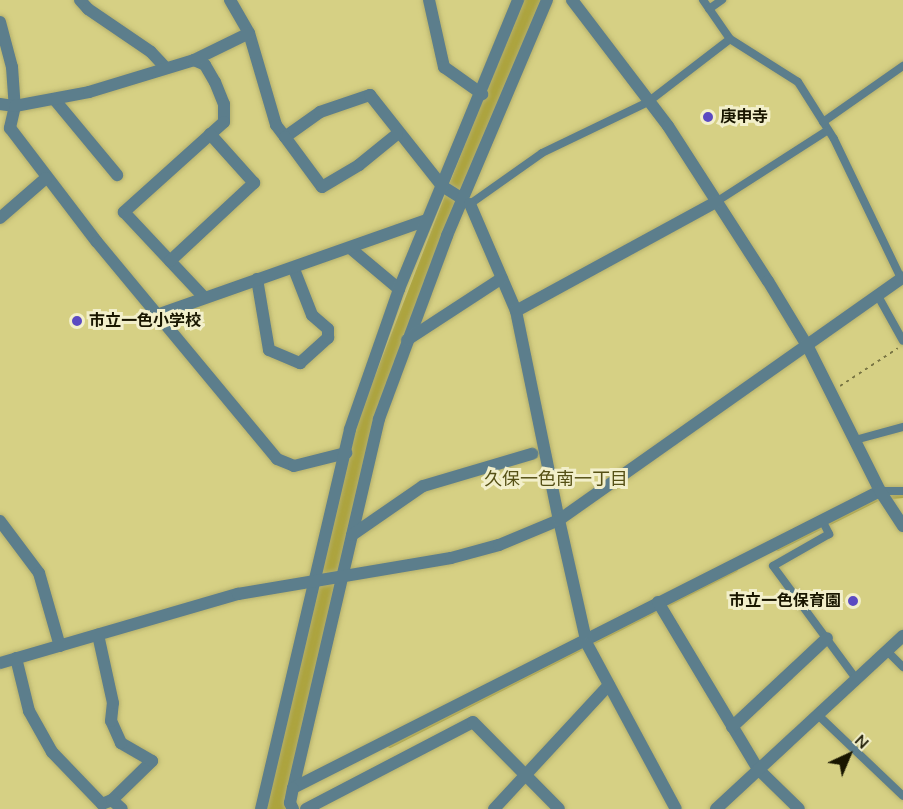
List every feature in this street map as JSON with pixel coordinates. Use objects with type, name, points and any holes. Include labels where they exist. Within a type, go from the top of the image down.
[{"type":"street","points":[[80,0],[151,52],[166,68]]},
{"type":"street","points":[[230,0],[249,33],[276,125],[322,187],[359,165],[397,134]]},
{"type":"street","points":[[429,0],[444,68],[482,94]]},
{"type":"street","points":[[261,809],[345,453],[399,289],[427,220],[446,189],[519,0]]},
{"type":"street","points":[[292,798],[376,428],[407,340],[466,202],[547,0]]},
{"type":"street","points":[[572,0],[648,102],[716,202],[807,348],[880,491],[903,526]]},
{"type":"street","points":[[0,22],[12,67],[15,106],[10,128],[46,178],[157,315],[284,465],[294,466],[345,453]]},
{"type":"street","points":[[0,104],[15,106],[54,99],[166,68],[194,60],[249,33]]},
{"type":"street","points":[[194,60],[205,64],[224,104],[224,122],[124,212],[203,296]]},
{"type":"street","points":[[285,137],[313,116],[370,95],[397,134],[446,189],[466,202],[516,310],[586,640],[676,809]]},
{"type":"street","points":[[54,99],[117,175]]},
{"type":"street","points":[[170,261],[254,183],[210,134]]},
{"type":"street","points":[[0,218],[46,178]]},
{"type":"street","points":[[516,310],[716,202]]},
{"type":"street","points":[[157,315],[203,296],[294,269],[427,220]]},
{"type":"street","points":[[350,248],[399,289]]},
{"type":"street","points":[[257,279],[269,350],[300,363],[328,338],[328,329],[312,315],[294,269]]},
{"type":"street","points":[[407,340],[502,278]]},
{"type":"street","points":[[0,663],[238,594],[343,575],[410,567],[475,552],[559,520],[807,348],[902,278]]},
{"type":"street","points":[[352,535],[423,486],[532,454]]},
{"type":"street","points":[[292,798],[658,602],[880,491]]},
{"type":"street","points":[[0,521],[39,573],[60,646]]},
{"type":"street","points":[[658,602],[758,769],[799,809]]},
{"type":"street","points":[[98,634],[113,703],[111,721],[121,743],[152,761],[113,804]]},
{"type":"street","points":[[716,809],[903,636]]},
{"type":"street","points":[[732,727],[826,638]]},
{"type":"street","points":[[16,658],[29,711],[52,752],[102,804],[113,804],[122,809]]},
{"type":"street","points":[[494,809],[609,685]]},
{"type":"street","points":[[309,808],[473,722],[559,809]]},
{"type":"lane","points":[[702,0],[730,39],[798,82],[826,126],[902,278]]},
{"type":"lane","points":[[709,9],[722,0]]},
{"type":"lane","points":[[466,202],[542,153],[648,102],[730,39]]},
{"type":"lane","points":[[716,202],[826,126],[903,66]]},
{"type":"lane","points":[[878,296],[903,343]]},
{"type":"lane","points":[[855,440],[903,427]]},
{"type":"lane","points":[[880,491],[903,492]]},
{"type":"lane","points":[[822,520],[829,534],[773,566],[857,680]]},
{"type":"lane","points":[[887,651],[903,667]]},
{"type":"lane","points":[[818,715],[903,796]]},
{"type":"path","points":[[829,392],[903,343]]},
{"type":"waterway","points":[[276,809],[369,422],[533,0]]},
{"type":"waterway","points":[[778,549],[880,498],[903,496]]},
{"type":"waterway","points":[[390,746],[736,570]]},
{"type":"waterway","points":[[277,803],[287,798]]},
{"type":"place","name":"庚申寺","points":[[708,117]]},
{"type":"place","name":"市立一色小学校","points":[[77,321]]},
{"type":"place","name":"市立一色保育園","points":[[853,601]]},
{"type":"district","name":"久保一色南一丁目","points":[[556,479]]}]
